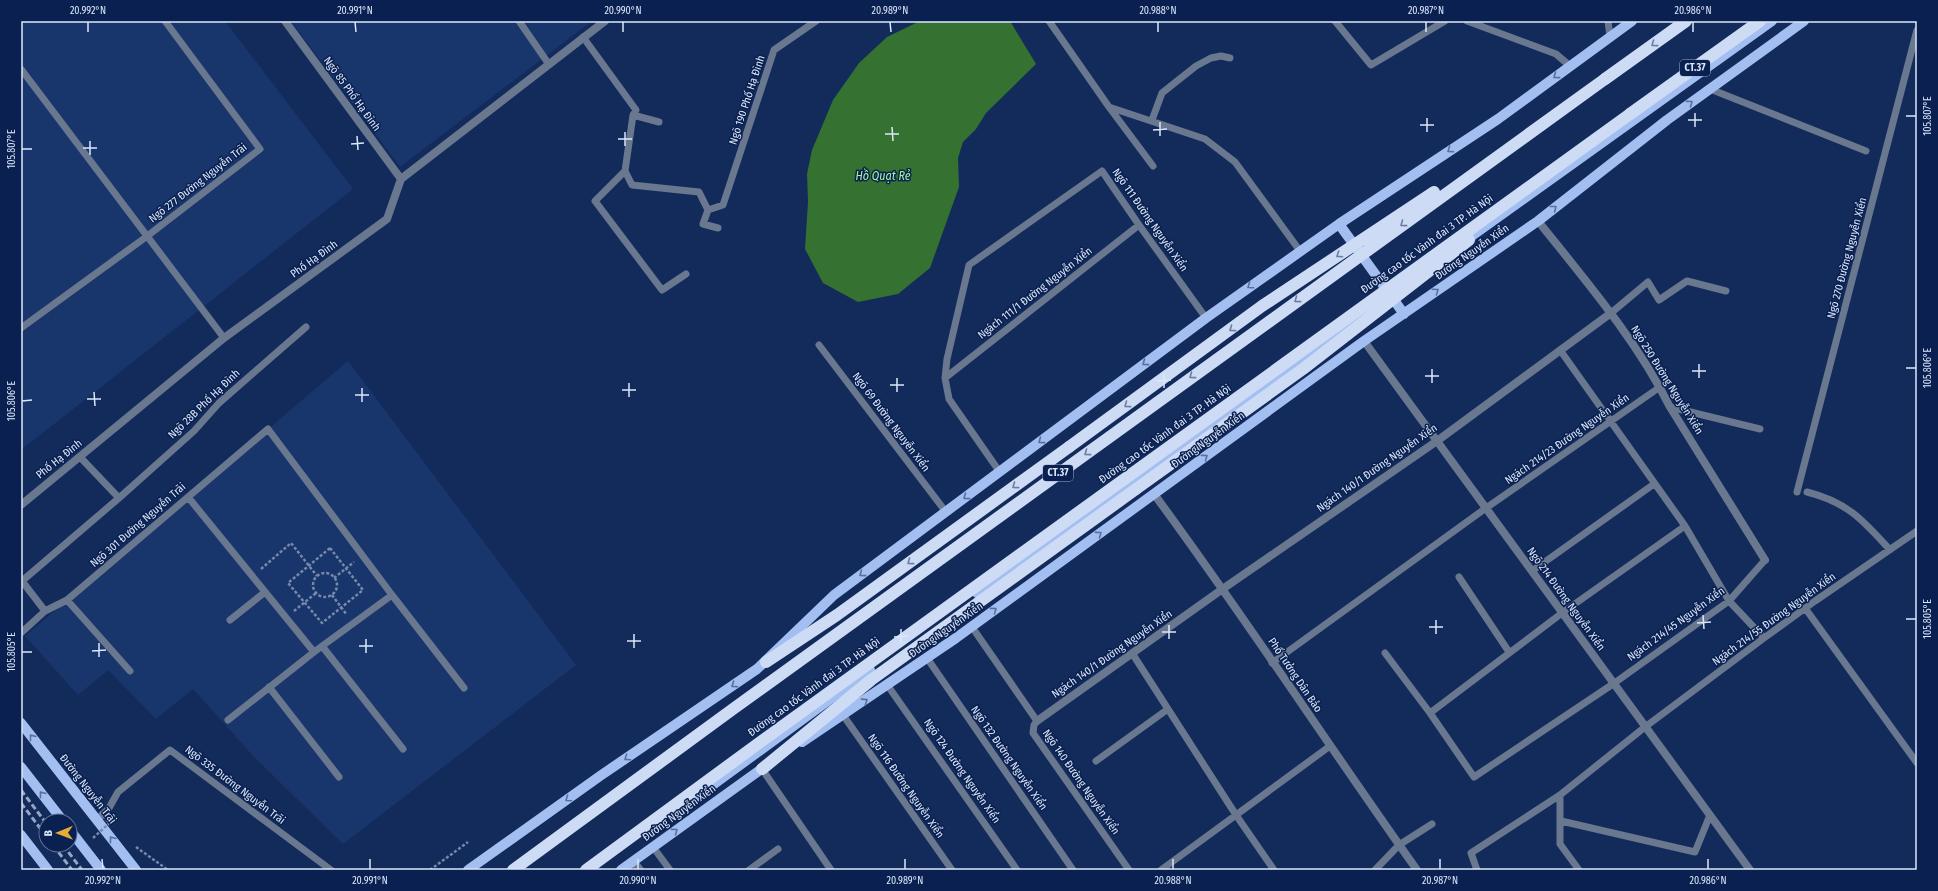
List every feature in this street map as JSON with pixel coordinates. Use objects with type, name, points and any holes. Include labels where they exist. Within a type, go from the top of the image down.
[{"type":"highway","name":"CT.37","points":[[513,870],[739,704],[1686,21]]},
{"type":"highway","name":"Đường cao tốc Vành đai 3 TP. Hà Nội","points":[[586,870],[759,743],[1760,21]]},
{"type":"highway","points":[[766,662],[837,615],[1262,306],[1605,79]]},
{"type":"highway","points":[[762,768],[871,680],[1304,369],[1630,114]]},
{"type":"main road","points":[[468,870],[766,662],[834,595],[1206,318],[1339,224],[1498,118],[1632,21]]},
{"type":"main road","name":"Đường Nguyễn Xiển","points":[[595,870],[950,612],[1219,421],[1390,294],[1772,21]]},
{"type":"main road","name":"Đường Nguyễn Xiển","points":[[621,870],[762,768],[888,686],[972,627],[1364,341],[1538,221],[1667,120],[1804,21]]},
{"type":"main road","points":[[1655,106],[1667,120]]},
{"type":"main road","points":[[1339,224],[1404,314]]},
{"type":"main road","name":"Đường Nguyễn Trãi","points":[[21,723],[98,816],[136,870]]},
{"type":"main road","points":[[21,767],[57,813]]},
{"type":"main road","points":[[21,835],[48,870]]},
{"type":"main road","points":[[78,840],[101,870]]},
{"type":"street","name":"Ngõ 85 Phố Hạ Đình","points":[[285,21],[402,179]]},
{"type":"street","points":[[402,179],[605,21]]},
{"type":"street","name":"Phố Hạ Đình","points":[[21,505],[224,338],[387,219],[402,179]]},
{"type":"street","name":"Ngõ 250 Đường Nguyễn Xiển","points":[[1538,221],[1611,313],[1660,387],[1670,407],[1764,560]]},
{"type":"street","name":"Ngách 140/1 Đường Nguyễn Xiển","points":[[1037,720],[1132,652],[1437,441],[1611,313]]},
{"type":"street","name":"Ngõ 214 Đường Nguyễn Xiển","points":[[1364,341],[1750,870]]},
{"type":"street","name":"Phố Tưởng Dân Bảo","points":[[1154,494],[1224,588],[1272,663],[1417,870]]},
{"type":"street","points":[[633,861],[640,870]]},
{"type":"lane","name":"Ngõ 277 Đường Nguyễn Trãi","points":[[21,328],[146,237],[260,149],[166,21]]},
{"type":"lane","points":[[519,21],[548,64]]},
{"type":"lane","name":"Ngõ 190 Phố Hạ Đình","points":[[708,210],[723,205],[774,50],[816,21]]},
{"type":"lane","points":[[1049,21],[1109,107],[1153,166]]},
{"type":"lane","points":[[1335,21],[1372,65],[1445,21]]},
{"type":"lane","points":[[1467,21],[1556,54],[1570,66]]},
{"type":"lane","points":[[1608,21],[1610,37]]},
{"type":"lane","name":"Ngõ 270 Đường Nguyễn Xiển","points":[[1797,492],[1917,30]]},
{"type":"lane","points":[[583,37],[636,110],[633,115],[625,171],[632,185],[699,192],[708,210],[703,224],[718,228]]},
{"type":"lane","points":[[1152,120],[1162,93],[1196,66],[1210,58],[1221,56],[1230,58]]},
{"type":"lane","points":[[21,69],[146,237],[224,338]]},
{"type":"lane","points":[[1710,89],[1866,151]]},
{"type":"lane","points":[[1109,107],[1152,120],[1205,139],[1235,162],[1300,251]]},
{"type":"lane","points":[[633,115],[659,122]]},
{"type":"lane","points":[[625,171],[595,201],[662,290],[686,274]]},
{"type":"lane","name":"Ngõ 111 Đường Nguyễn Xiển","points":[[945,378],[947,359],[969,265],[1102,171],[1138,225],[1206,318]]},
{"type":"lane","name":"Ngách 111/1 Đường Nguyễn Xiển","points":[[945,378],[1138,225]]},
{"type":"lane","name":"Ngách 140/1 Đường Nguyễn Xiển","points":[[1611,313],[1648,282],[1659,300],[1687,281],[1726,291]]},
{"type":"lane","name":"Ngõ 28B Phố Hạ Đình","points":[[45,611],[22,581],[119,498],[194,431],[219,403],[306,327]]},
{"type":"lane","name":"Ngõ 69 Đường Nguyễn Xiển","points":[[819,345],[946,512]]},
{"type":"lane","points":[[1560,350],[1685,526],[1729,601],[1764,638]]},
{"type":"lane","points":[[945,378],[950,399],[999,471]]},
{"type":"lane","name":"Ngách 214/23 Đường Nguyễn Xiển","points":[[1272,663],[1486,508],[1660,387]]},
{"type":"lane","points":[[1670,407],[1760,429]]},
{"type":"lane","name":"Ngõ 301 Đường Nguyễn Trãi","points":[[21,633],[45,611],[67,600],[268,429],[362,555]]},
{"type":"lane","points":[[80,457],[119,498]]},
{"type":"lane","points":[[1532,571],[1654,484]]},
{"type":"lane","points":[[1807,492],[1824,496],[1846,507],[1865,522],[1890,550]]},
{"type":"lane","points":[[188,497],[314,652]]},
{"type":"lane","points":[[1385,653],[1430,713],[1562,613],[1685,526]]},
{"type":"lane","name":"Ngách 214/55 Đường Nguyễn Xiển","points":[[1477,870],[1471,853],[1560,795],[1645,726],[1764,638],[1917,531]]},
{"type":"lane","points":[[362,555],[464,688]]},
{"type":"lane","name":"Ngách 214/45 Nguyễn Xiển","points":[[1430,713],[1474,777],[1613,684],[1729,601],[1764,560]]},
{"type":"lane","points":[[1459,577],[1509,652]]},
{"type":"lane","points":[[230,620],[265,592]]},
{"type":"lane","points":[[228,720],[314,652],[392,595]]},
{"type":"lane","points":[[67,600],[130,671]]},
{"type":"lane","points":[[1805,608],[1917,763]]},
{"type":"lane","name":"Ngõ 140 Đường Nguyễn Xiển","points":[[972,627],[1037,720],[1034,725],[1033,733],[1129,870]]},
{"type":"lane","points":[[322,646],[403,749]]},
{"type":"lane","points":[[1132,652],[1236,815],[1274,870]]},
{"type":"lane","name":"Ngõ 132 Đường Nguyễn Xiển","points":[[927,658],[1073,870]]},
{"type":"lane","name":"Ngõ 124 Đường Nguyễn Xiển","points":[[888,686],[1017,870]]},
{"type":"lane","points":[[269,688],[339,777]]},
{"type":"lane","points":[[1096,761],[1168,709]]},
{"type":"lane","name":"Ngõ 116 Đường Nguyễn Xiển","points":[[843,715],[952,870]]},
{"type":"lane","points":[[1161,870],[1330,746]]},
{"type":"lane","name":"Ngõ 335 Đường Nguyễn Trãi","points":[[98,816],[109,808],[118,792],[170,750],[331,870]]},
{"type":"lane","points":[[762,768],[831,870]]},
{"type":"lane","points":[[1560,795],[1560,844],[1579,870]]},
{"type":"lane","points":[[1561,821],[1695,852],[1710,815]]},
{"type":"lane","points":[[1375,870],[1399,845],[1432,824]]},
{"type":"lane","points":[[653,847],[670,870]]},
{"type":"lane","points":[[749,870],[778,849]]},
{"type":"path","points":[[252,577],[291,543],[317,576]]},
{"type":"path","points":[[330,548],[363,590],[322,623],[288,583],[309,566],[330,548]]},
{"type":"path","points":[[334,578],[362,555]]},
{"type":"path","points":[[326,573],[334,578],[337,588],[332,595],[325,597],[316,593],[313,584],[317,576],[326,573]]},
{"type":"path","points":[[286,617],[316,593]]},
{"type":"path","points":[[332,595],[354,623]]},
{"type":"path","points":[[98,816],[109,823]]},
{"type":"path","points":[[93,838],[114,819]]},
{"type":"path","points":[[430,870],[468,842]]},
{"type":"path","points":[[133,846],[168,870]]},
{"type":"shaded area","points":[[21,21],[225,21],[353,189],[21,450]]},
{"type":"shaded area","points":[[291,21],[592,21],[400,167]]},
{"type":"shaded area","points":[[348,361],[576,665],[343,844],[254,757],[193,689],[156,719],[108,670],[78,695],[25,636]]},
{"type":"water","name":"Hồ Quạt Rẻ","points":[[920,21],[1010,21],[1036,64],[986,113],[976,129],[963,142],[958,158],[959,187],[930,268],[898,294],[858,302],[823,283],[805,249],[808,202],[807,174],[812,150],[833,100],[859,63],[887,37]]},
{"type":"railway","points":[[21,790],[38,813]]},
{"type":"railway","points":[[21,803],[38,825]]},
{"type":"railway","points":[[59,853],[72,870]]},
{"type":"railway","points":[[69,853],[82,870]]}]
